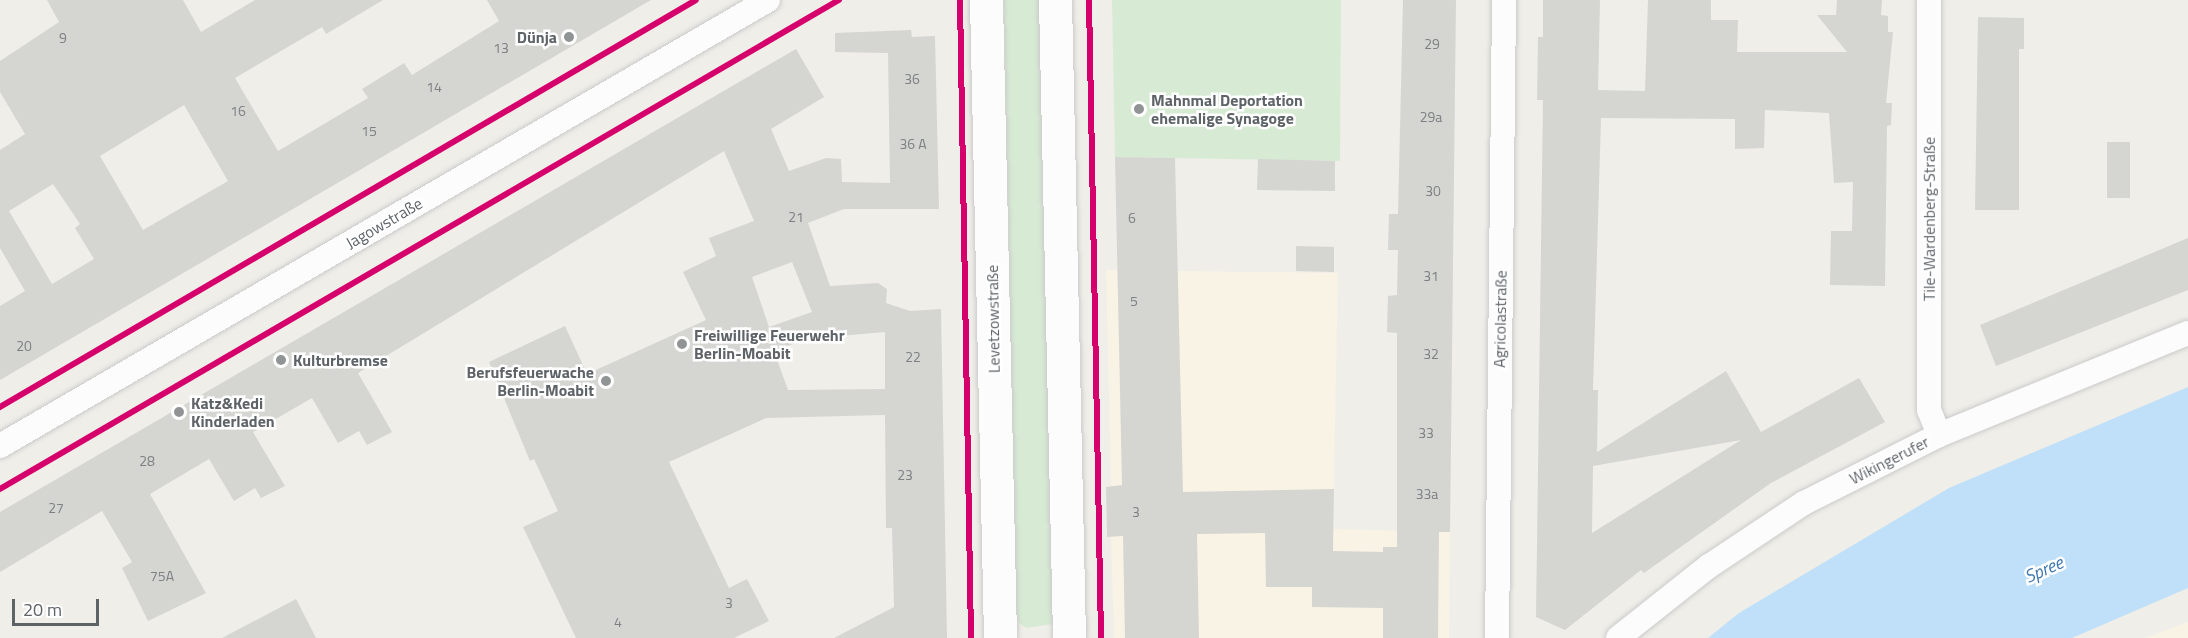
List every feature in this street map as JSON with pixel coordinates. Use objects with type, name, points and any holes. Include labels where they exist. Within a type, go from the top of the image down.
[{"type":"main road","name":"Levetzowstraße","points":[[986,0],[1000,638]]},
{"type":"main road","points":[[1055,0],[1069,638]]},
{"type":"street","name":"Jagowstraße","points":[[0,446],[768,0]]},
{"type":"street","name":"Agricolastraße","points":[[1497,638],[1504,0]]},
{"type":"street","name":"Tile-Wardenberg-Straße","points":[[1929,0],[1929,410],[1939,435]]},
{"type":"street","name":"Wikingerufer","points":[[1618,638],[1709,566],[1804,503],[1939,435],[2188,333]]},
{"type":"shaded area","points":[[1106,270],[1338,273],[1333,529],[1450,532],[1449,638],[1114,638],[1111,537],[1107,537],[1106,487],[1111,486]]},
{"type":"shaded area","points":[[2188,622],[2188,638],[2146,638],[2148,637]]},
{"type":"green space","points":[[1004,0],[1042,0],[1053,624],[1026,628],[1018,622],[1016,608]]},
{"type":"green space","points":[[1112,0],[1341,0],[1340,161],[1115,157]]},
{"type":"water","name":"Spree","points":[[2188,387],[2188,588],[2072,638],[1708,638],[1739,613],[1949,488]]},
{"type":"building","points":[[47,0],[183,0],[201,32],[255,0],[383,0],[326,34],[322,27],[235,78],[278,151],[368,98],[362,89],[404,63],[412,75],[499,21],[487,0],[651,0],[0,380],[0,306],[25,291],[0,248],[0,150],[25,134],[0,92],[0,61],[59,22]],"holes":[[[184,105],[228,181],[143,230],[100,156]],[[53,184],[80,224],[75,228],[94,259],[52,284],[9,211]]]},
{"type":"building","points":[[1403,0],[1456,0],[1450,532],[1439,532],[1438,638],[1383,638],[1383,608],[1312,607],[1312,587],[1266,587],[1265,533],[1197,534],[1199,638],[1125,638],[1123,536],[1107,537],[1106,487],[1122,485],[1115,157],[1175,158],[1183,492],[1334,489],[1333,551],[1383,552],[1383,547],[1397,547],[1397,333],[1387,332],[1388,296],[1397,295],[1398,250],[1388,250],[1389,214],[1398,214]]},
{"type":"building","points":[[1543,0],[1600,0],[1598,90],[1645,91],[1648,0],[1711,0],[1711,20],[1738,20],[1737,52],[1847,52],[1817,15],[1836,15],[1837,0],[1882,0],[1881,15],[1888,16],[1888,32],[1893,32],[1886,103],[1892,103],[1891,125],[1887,126],[1885,286],[1830,285],[1831,231],[1852,231],[1853,182],[1834,183],[1829,113],[1765,110],[1764,148],[1735,149],[1735,119],[1601,118],[1593,390],[1598,390],[1597,452],[1726,371],[1761,432],[1859,378],[1885,422],[1771,483],[1644,573],[1641,570],[1565,630],[1536,617],[1543,100],[1537,100],[1538,37],[1543,37]],"holes":[[[1741,440],[1592,533],[1593,466]]]},
{"type":"building","points":[[1978,17],[2024,18],[2024,49],[2019,49],[2019,210],[1975,210]]},
{"type":"building","points":[[911,30],[912,37],[935,36],[939,209],[844,209],[808,223],[830,286],[878,283],[887,289],[886,303],[910,311],[941,309],[947,638],[834,638],[894,607],[892,528],[886,528],[885,415],[766,418],[669,462],[729,588],[747,579],[769,621],[734,638],[576,638],[523,527],[558,511],[534,459],[530,461],[489,362],[565,326],[587,374],[706,320],[683,272],[716,256],[709,238],[754,221],[724,151],[358,373],[392,432],[367,445],[359,431],[338,443],[312,398],[253,432],[285,486],[261,498],[255,488],[234,501],[209,459],[150,494],[206,593],[148,621],[122,568],[132,562],[102,511],[0,572],[0,512],[796,49],[824,97],[771,129],[789,171],[826,158],[841,159],[842,182],[890,183],[888,53],[835,52],[835,33]],"holes":[[[792,262],[812,312],[769,327],[752,277]],[[885,332],[885,389],[788,390],[774,351],[806,339]]]},
{"type":"building","points":[[2107,142],[2130,142],[2130,198],[2107,198]]},
{"type":"building","points":[[1258,159],[1335,161],[1335,191],[1257,190]]},
{"type":"building","points":[[2188,238],[2188,290],[1996,366],[1980,325]]},
{"type":"building","points":[[1296,246],[1334,247],[1334,272],[1296,271]]},
{"type":"building","points":[[296,599],[316,638],[222,638]]},
{"type":"cycle path","points":[[0,407],[696,0]]},
{"type":"cycle path","points":[[0,489],[839,0]]},
{"type":"cycle path","points":[[960,0],[971,638]]},
{"type":"cycle path","points":[[1089,0],[1101,638]]},
{"type":"place","name":"Dünja","points":[[569,37]]},
{"type":"place","name":"Mahnmal Deportation ehemalige Synagoge","points":[[1139,109]]},
{"type":"place","name":"Freiwillige Feuerwehr Berlin-Moabit","points":[[682,344]]},
{"type":"place","name":"Kulturbremse","points":[[281,360]]},
{"type":"place","name":"Berufsfeuerwache Berlin-Moabit","points":[[606,381]]},
{"type":"place","name":"Katz&Kedi Kinderladen","points":[[179,412]]}]
